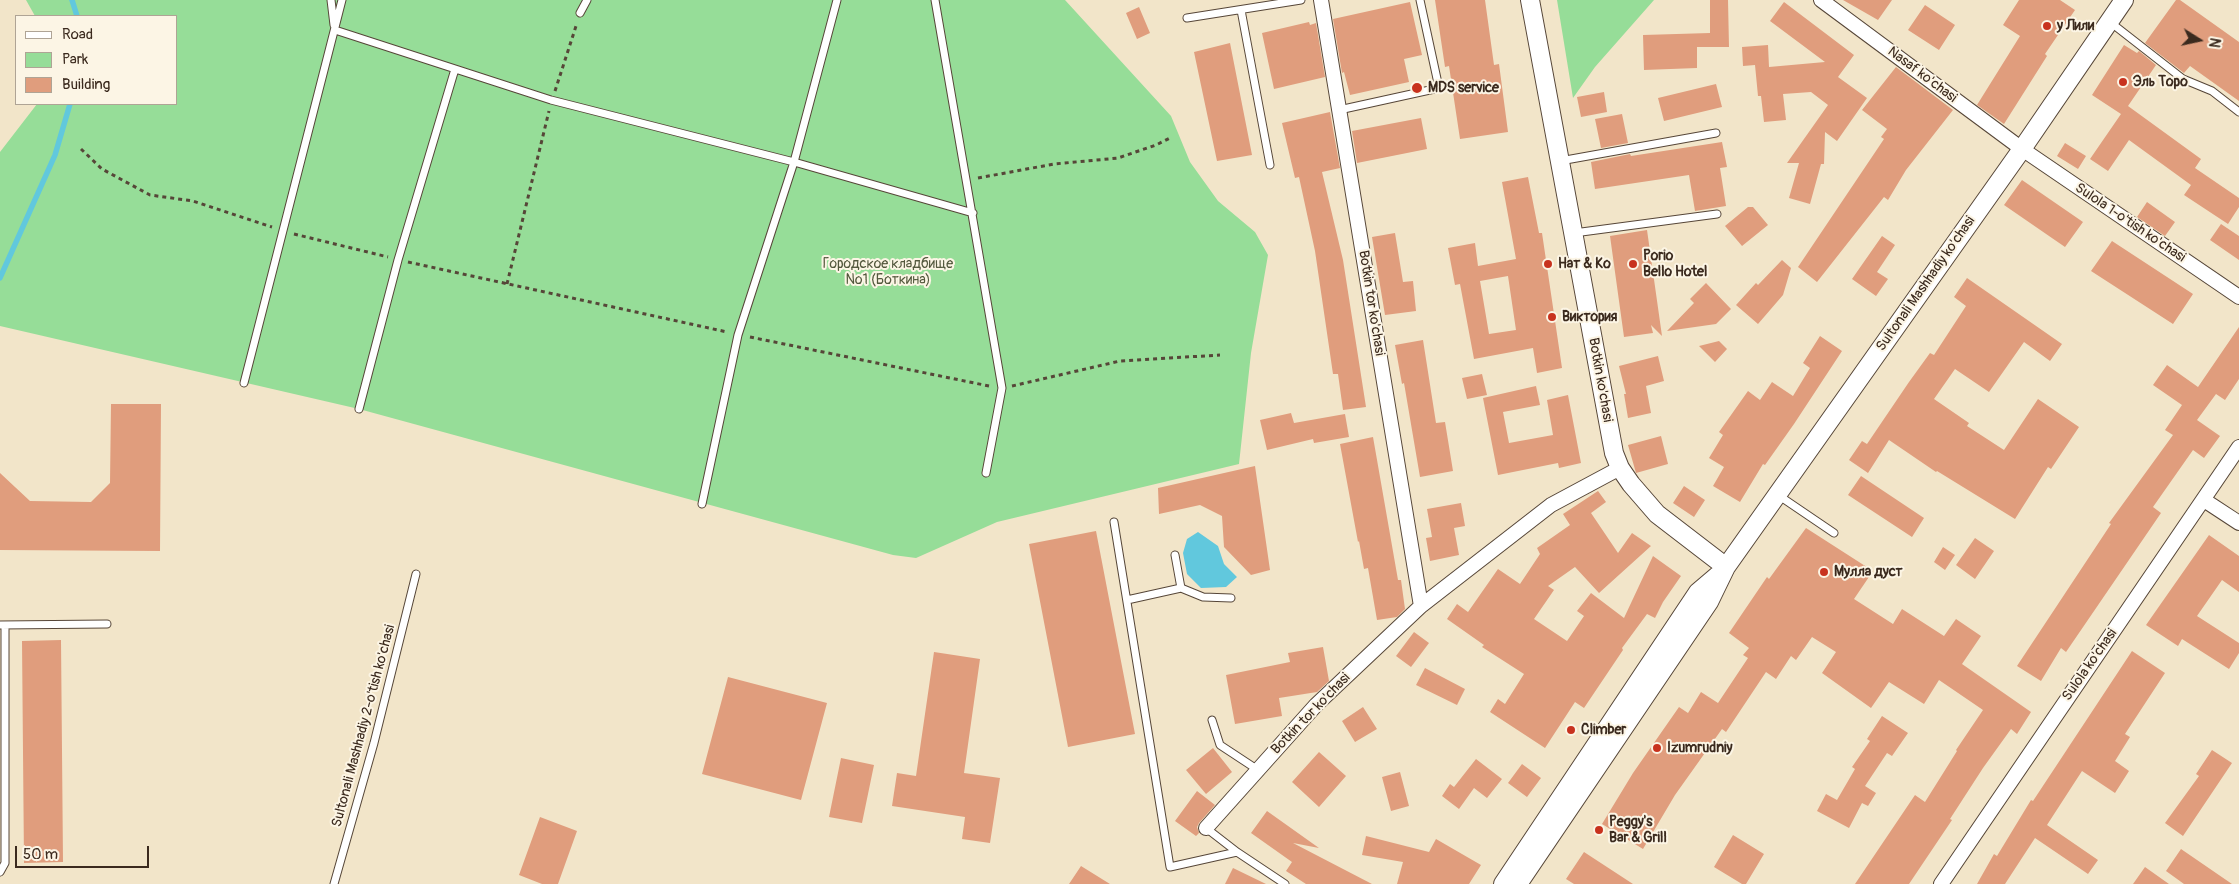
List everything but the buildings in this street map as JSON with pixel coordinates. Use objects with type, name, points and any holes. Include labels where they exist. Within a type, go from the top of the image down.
[{"type":"street","name":"Botkin tor ko'chasi","points":[[1321,0],[1421,606]]},
{"type":"street","name":"Botkin ko'chasi","points":[[1530,0],[1611,438],[1620,468],[1637,492],[1657,514],[1726,568]]},
{"type":"street","name":"Nasaf ko'chasi","points":[[1821,0],[2022,149]]},
{"type":"street","name":"Sultonali Mashhadiy ko'chasi","points":[[1518,884],[1709,602],[1726,568],[2022,149],[2124,0]]},
{"type":"street","name":"Sulola 1-o'tish ko'chasi","points":[[2022,149],[2239,297]]},
{"type":"street","name":"Sulola ko'chasi","points":[[1941,884],[2239,447]]},
{"type":"street","name":"Botkin tor ko'chasi","points":[[1206,828],[1316,705],[1421,606],[1551,505],[1620,468]]},
{"type":"street","points":[[2204,500],[2239,523]]},
{"type":"street","name":"Sultonali Mashhadiy ko'chasi","points":[[1503,884],[1698,592],[1726,568]]},
{"type":"lane","points":[[331,0],[335,30]]},
{"type":"lane","points":[[244,383],[342,0]]},
{"type":"lane","points":[[580,13],[587,0]]},
{"type":"lane","points":[[702,504],[738,335],[794,162],[838,0]]},
{"type":"lane","points":[[935,0],[1002,388],[986,473]]},
{"type":"lane","points":[[1187,18],[1301,0]]},
{"type":"lane","points":[[1339,110],[1439,88],[1420,0]]},
{"type":"lane","points":[[1241,10],[1270,165]]},
{"type":"lane","points":[[2109,22],[2183,79],[2212,91],[2239,112]]},
{"type":"lane","points":[[335,30],[551,100],[794,162],[973,213]]},
{"type":"lane","points":[[359,409],[398,260],[455,69]]},
{"type":"lane","points":[[1560,161],[1716,133]]},
{"type":"lane","points":[[1573,233],[1717,214]]},
{"type":"lane","points":[[1777,495],[1834,533]]},
{"type":"lane","points":[[1114,522],[1170,867],[1237,852]]},
{"type":"lane","points":[[1175,555],[1182,588]]},
{"type":"lane","name":"Sultonali Mashhadiy 2-o'tish ko'chasi","points":[[334,884],[374,742],[416,574]]},
{"type":"lane","points":[[1127,600],[1182,588],[1202,597],[1231,598]]},
{"type":"lane","points":[[0,872],[5,863],[3,625],[107,624]]},
{"type":"lane","points":[[1212,720],[1220,745],[1258,770]]},
{"type":"lane","points":[[1206,828],[1237,852],[1285,884]]},
{"type":"path","points":[[507,284],[551,100],[580,13]]},
{"type":"path","points":[[967,180],[1054,164],[1118,158],[1156,145],[1172,136]]},
{"type":"path","points":[[82,149],[102,169],[150,195],[194,201],[284,231],[398,260],[738,335],[1002,388],[1120,361],[1220,355]]},
{"type":"green space","name":"Городское кладбище №1 (Боткина)","points":[[26,0],[1065,0],[1171,116],[1190,162],[1218,201],[1255,232],[1268,255],[1251,353],[1239,464],[997,522],[916,558],[893,555],[359,409],[0,326],[0,152],[36,105],[178,105],[178,15],[34,15]]},
{"type":"green space","points":[[1557,0],[1654,0],[1595,67],[1573,98]]},
{"type":"water","points":[[1198,532],[1218,546],[1224,564],[1237,577],[1226,587],[1201,588],[1187,574],[1183,553],[1187,539]]},
{"type":"waterway","points":[[72,0],[77,15]]},
{"type":"waterway","points":[[0,278],[55,155],[70,105]]},
{"type":"place","name":"у Лили","points":[[2047,26]]},
{"type":"place","name":"Эль Торо","points":[[2123,82]]},
{"type":"place","name":"MDS service","points":[[1417,88]]},
{"type":"place","name":"Нат & Ко","points":[[1548,264]]},
{"type":"place","name":"Porio Bello Hotel","points":[[1633,264]]},
{"type":"place","name":"Виктория","points":[[1552,317]]},
{"type":"place","name":"Мулла дуст","points":[[1824,572]]},
{"type":"place","name":"Climber","points":[[1571,730]]},
{"type":"place","name":"Izumrudniy","points":[[1657,748]]},
{"type":"place","name":"Peggy's Bar & Grill","points":[[1599,830]]}]
